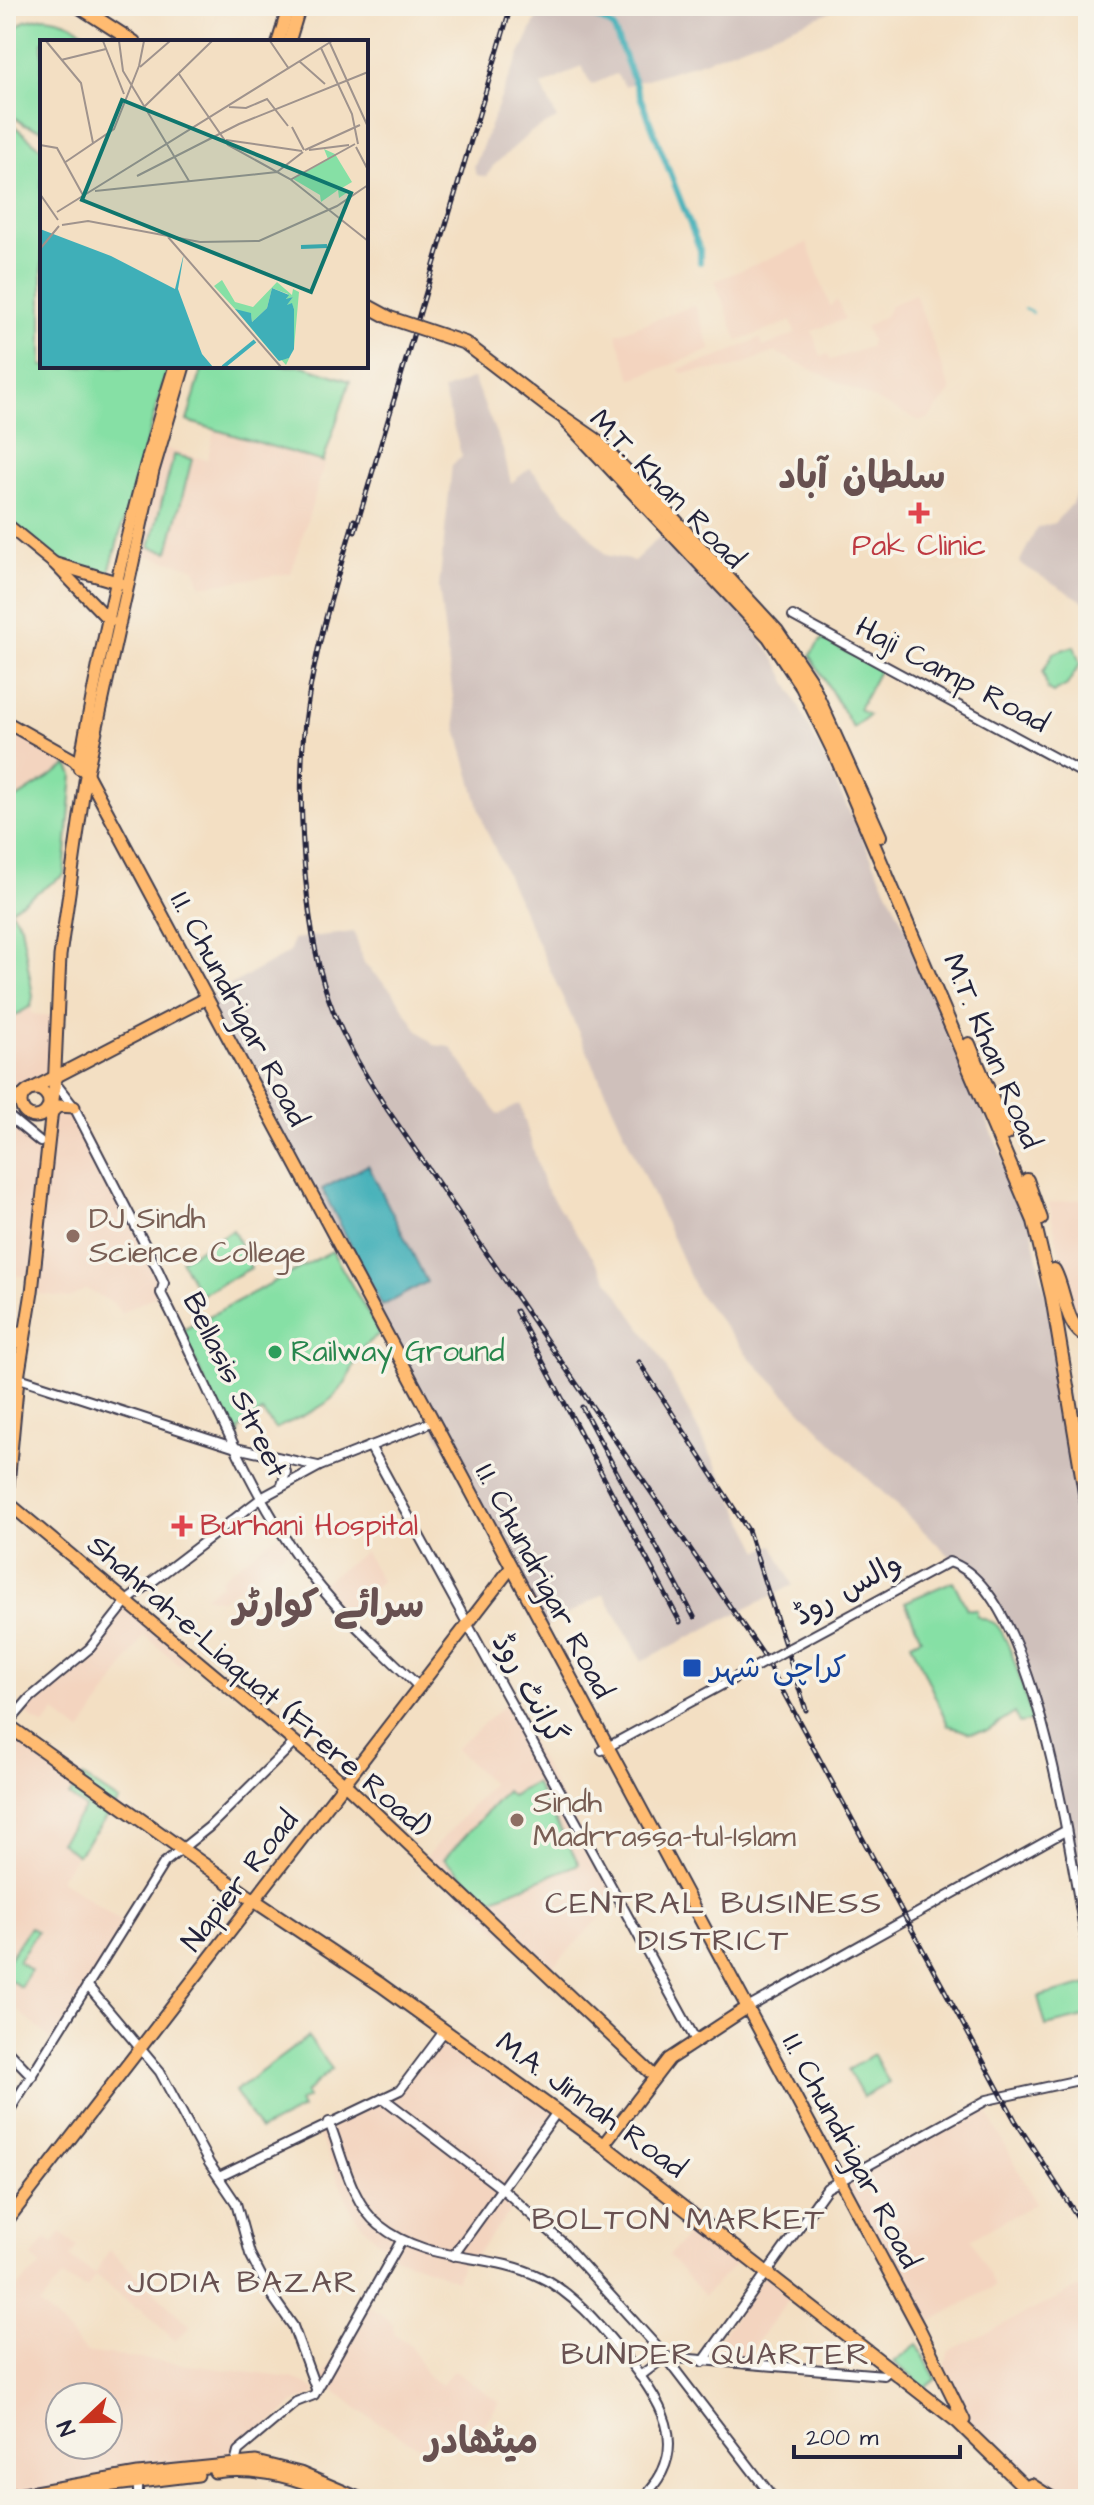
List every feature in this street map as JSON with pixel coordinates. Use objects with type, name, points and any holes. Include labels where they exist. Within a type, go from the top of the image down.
[{"type":"highway","points":[[70,6],[123,40]]},
{"type":"highway","points":[[78,6],[131,40]]},
{"type":"highway","points":[[368,306],[380,315],[465,343],[566,421]]},
{"type":"highway","name":"M.T. Khan Road","points":[[566,421],[595,439],[777,631],[810,680],[844,750],[1036,1201],[1054,1270],[1067,1385],[1088,1511]]},
{"type":"highway","name":"M.T. Khan Road","points":[[566,421],[769,637],[802,687],[847,781],[1019,1180],[1041,1243],[1088,1461]]},
{"type":"highway","points":[[1054,1270],[1063,1286],[1076,1331],[1088,1337]]},
{"type":"highway","name":"M.A. Jinnah Road","points":[[6,1725],[255,1901],[445,2030],[603,2145],[961,2421],[1030,2485],[1053,2499]]},
{"type":"highway","name":"M.A. Jinnah Road","points":[[961,2421],[1037,2499]]},
{"type":"main road","points":[[279,40],[289,6]]},
{"type":"main road","points":[[290,40],[300,6]]},
{"type":"main road","points":[[121,583],[121,561],[174,368]]},
{"type":"main road","points":[[6,1503],[12,1375],[32,1292],[52,1077],[57,955],[82,774],[121,583],[183,368]]},
{"type":"main road","points":[[6,524],[55,564],[112,622]]},
{"type":"main road","points":[[86,572],[109,568],[121,561]]},
{"type":"main road","points":[[55,564],[121,583]]},
{"type":"main road","points":[[6,722],[82,774]]},
{"type":"main road","points":[[6,729],[82,774]]},
{"type":"main road","name":"I.I. Chundrigar Road","points":[[82,774],[837,2182],[961,2421]]},
{"type":"main road","points":[[6,1102],[203,1000]]},
{"type":"main road","name":"I.I. Chundrigar Road","points":[[203,1000],[508,1571]]},
{"type":"main road","points":[[6,1356],[19,1334],[40,1142],[49,1109],[44,1092],[27,1092]]},
{"type":"main road","points":[[27,1092],[21,1108],[33,1117],[58,1106],[74,1107]]},
{"type":"main road","points":[[6,1397],[14,1388],[12,1375]]},
{"type":"main road","name":"Shahrah-e-Liaquat (Frere Road)","points":[[6,1503],[128,1600],[346,1785],[653,2075]]},
{"type":"main road","name":"Napier Road","points":[[6,2222],[508,1571]]},
{"type":"main road","points":[[603,2145],[653,2075],[695,2039],[744,2010]]},
{"type":"main road","points":[[6,2497],[138,2474],[256,2462],[300,2473],[361,2499]]},
{"type":"main road","points":[[21,2499],[225,2471],[253,2471],[286,2477],[342,2499]]},
{"type":"street","name":"Haji Camp Road","points":[[793,616],[1088,776]]},
{"type":"street","name":"Bellasis Street","points":[[52,1077],[74,1107],[164,1283],[161,1293],[263,1497],[311,1575],[332,1601],[420,1688]]},
{"type":"street","points":[[6,1114],[40,1142]]},
{"type":"street","points":[[12,1375],[236,1448],[320,1466]]},
{"type":"street","points":[[6,1725],[90,1648],[128,1600],[263,1497],[320,1466],[427,1424]]},
{"type":"street","name":"گرانٹ روڈ","points":[[370,1446],[695,2039]]},
{"type":"street","points":[[279,1457],[286,1472],[280,1488]]},
{"type":"street","name":"والس روڈ","points":[[604,1749],[949,1562],[960,1565],[974,1579],[1016,1642],[1033,1685],[1065,1831]]},
{"type":"street","points":[[6,2116],[164,1863],[209,1827],[295,1742]]},
{"type":"street","points":[[744,2010],[1065,1831],[1088,1951]]},
{"type":"street","points":[[87,1985],[174,2094],[236,2203],[246,2243],[261,2277],[293,2326],[306,2354],[316,2389]]},
{"type":"street","points":[[219,2177],[400,2090],[445,2030]]},
{"type":"street","points":[[6,2049],[32,2076]]},
{"type":"street","points":[[703,2362],[827,2188],[987,2100],[1088,2078]]},
{"type":"street","points":[[383,2098],[502,2190],[563,2243],[665,2357],[774,2499]]},
{"type":"street","points":[[453,2256],[557,2112]]},
{"type":"street","points":[[329,2122],[363,2207],[375,2223],[411,2247],[546,2280],[600,2326],[657,2399],[667,2423],[666,2465],[654,2487],[641,2499]]},
{"type":"street","points":[[235,2463],[238,2451],[296,2402],[314,2395],[401,2241]]},
{"type":"street","points":[[640,2376],[665,2357],[884,2375],[890,2369]]},
{"type":"street","points":[[138,2483],[138,2499]]},
{"type":"shaded area","points":[[542,6],[845,6],[704,61],[625,86],[616,74],[591,85],[582,66],[542,86],[557,119],[531,132],[493,166],[487,177],[477,175],[474,168],[505,87]]},
{"type":"shaded area","points":[[807,243],[830,306],[837,300],[845,319],[812,331],[821,356],[828,354],[831,360],[869,347],[871,340],[865,327],[885,316],[891,305],[915,294],[951,391],[928,419],[920,421],[775,352],[732,368],[682,373],[678,369],[719,357],[760,338],[763,347],[795,334],[791,321],[738,341],[715,281]]},
{"type":"shaded area","points":[[695,305],[711,350],[632,379],[616,334]]},
{"type":"shaded area","points":[[473,378],[503,450],[511,483],[530,468],[606,555],[634,561],[669,528],[723,584],[779,665],[913,944],[1031,1225],[1064,1378],[1088,1524],[1088,1938],[1050,1758],[1016,1642],[974,1579],[855,1466],[750,1358],[697,1292],[484,825],[457,729],[439,588],[452,465],[462,457],[443,391]]},
{"type":"shaded area","points":[[215,429],[325,463],[291,573],[201,586],[195,568],[137,553],[164,448],[207,460]]},
{"type":"shaded area","points":[[1088,461],[1088,604],[1019,563],[1037,528],[1054,523],[1072,504]]},
{"type":"shaded area","points":[[6,728],[71,763],[6,805]]},
{"type":"shaded area","points":[[354,932],[364,964],[393,992],[417,1029],[434,1045],[451,1047],[498,1115],[520,1104],[544,1186],[659,1354],[760,1551],[773,1545],[793,1585],[642,1661],[604,1594],[542,1629],[205,999],[290,952],[293,939]]},
{"type":"shaded area","points":[[32,1008],[32,1014],[53,1016],[51,1076],[6,1102],[6,1020]]},
{"type":"shaded area","name":"DJ Sindh Science College","points":[[74,1107],[164,1283],[160,1293],[121,1313],[113,1303],[86,1289],[69,1298],[26,1291],[27,1277],[6,1274],[6,1114],[46,1144],[51,1114]]},
{"type":"shaded area","points":[[1088,1198],[1088,1333],[1073,1321],[1049,1203]]},
{"type":"shaded area","points":[[283,1530],[293,1546],[222,1600],[205,1596],[222,1583],[220,1579]]},
{"type":"shaded area","points":[[365,1552],[381,1581],[347,1616],[319,1585]]},
{"type":"shaded area","points":[[128,1600],[191,1653],[181,1666],[144,1635],[81,1732],[55,1712],[44,1726],[34,1720],[21,1707],[84,1654]]},
{"type":"shaded area","name":"Sindh Madrrassa-tul-Islam","points":[[508,1702],[618,1899],[545,1975],[423,1860],[492,1784],[455,1749]]},
{"type":"shaded area","points":[[11,1728],[119,1801],[59,1879],[130,1927],[54,2042],[6,2000],[6,1732]]},
{"type":"shaded area","points":[[445,2030],[557,2112],[502,2190],[517,2202],[473,2259],[463,2258],[457,2280],[392,2255],[394,2250],[379,2242],[354,2216],[316,2128],[400,2090]]},
{"type":"shaded area","points":[[982,2102],[1036,2203],[971,2239],[995,2286],[919,2328],[839,2181]]},
{"type":"shaded area","points":[[710,2227],[745,2254],[704,2296],[669,2256],[689,2232],[702,2242]]},
{"type":"shaded area","points":[[61,2233],[77,2246],[70,2258],[95,2274],[109,2250],[191,2326],[175,2341],[139,2307],[136,2308],[95,2275],[87,2289],[62,2277],[40,2305],[85,2352],[292,2378],[316,2389],[314,2395],[296,2402],[238,2451],[235,2463],[6,2497],[6,2288],[13,2290],[41,2266],[32,2257],[46,2238],[53,2243]]},
{"type":"shaded area","points":[[767,2271],[794,2293],[740,2364],[703,2362]]},
{"type":"shaded area","points":[[1088,2283],[1088,2499],[1053,2499],[1035,2488],[966,2421],[944,2369],[949,2351]]},
{"type":"shaded area","points":[[366,2303],[392,2323],[395,2334],[411,2346],[428,2377],[442,2385],[453,2370],[499,2402],[478,2434],[463,2432],[430,2454],[360,2411],[322,2379]]},
{"type":"green space","points":[[44,17],[59,19],[82,31],[91,40],[40,40],[40,129],[25,125],[6,111],[6,35],[25,21]]},
{"type":"green space","points":[[6,119],[40,147],[40,368],[168,368],[107,579],[55,564],[6,523]]},
{"type":"green space","points":[[202,368],[310,368],[350,381],[323,462],[187,421]]},
{"type":"green space","points":[[174,455],[192,459],[168,552],[150,547]]},
{"type":"green space","points":[[822,639],[880,669],[859,709],[869,715],[853,728],[810,655]]},
{"type":"green space","points":[[1074,646],[1080,664],[1067,685],[1053,693],[1048,690],[1043,672],[1053,653]]},
{"type":"green space","points":[[68,765],[73,775],[64,875],[10,910],[21,925],[33,996],[31,1006],[6,1021],[6,805]]},
{"type":"green space","points":[[233,1230],[251,1268],[200,1295],[181,1260]]},
{"type":"green space","name":"Railway Ground","points":[[332,1251],[380,1334],[363,1347],[346,1381],[327,1403],[275,1429],[262,1412],[240,1429],[236,1448],[181,1331]]},
{"type":"green space","points":[[953,1581],[967,1609],[977,1610],[977,1616],[994,1623],[1006,1639],[1032,1721],[1019,1723],[1015,1713],[987,1731],[969,1733],[948,1725],[911,1643],[921,1638],[905,1602]]},
{"type":"green space","points":[[83,1777],[119,1801],[77,1855],[60,1842],[85,1808],[69,1796]]},
{"type":"green space","points":[[535,1783],[579,1864],[489,1900],[444,1859],[506,1791],[511,1796]]},
{"type":"green space","points":[[30,1927],[37,1932],[18,1961],[31,1970],[20,1987],[6,1977],[6,1963]]},
{"type":"green space","points":[[1088,1984],[1088,2016],[1046,2026],[1038,1997]]},
{"type":"green space","points":[[308,2037],[332,2069],[305,2093],[307,2098],[299,2102],[302,2109],[260,2130],[235,2091]]},
{"type":"green space","points":[[874,2055],[889,2083],[863,2097],[848,2070]]},
{"type":"green space","points":[[917,2344],[936,2379],[925,2388],[894,2362]]},
{"type":"water","points":[[368,1165],[427,1282],[382,1306],[322,1189]]},
{"type":"waterway","points":[[596,17],[613,27],[700,250],[700,262]]},
{"type":"waterway","points":[[1024,309],[1033,313]]},
{"type":"railway","points":[[355,531],[511,6]]},
{"type":"railway","points":[[354,520],[316,660],[303,739],[302,775],[304,854],[312,932],[319,967],[340,1027],[387,1109],[762,1653],[1015,2120],[1088,2233]]},
{"type":"railway","points":[[516,1311],[680,1622]]},
{"type":"railway","points":[[639,1362],[748,1530],[806,1710]]},
{"type":"railway","points":[[582,1407],[694,1617]]},
{"type":"place","name":"Pak Clinic","points":[[919,513]]},
{"type":"place","name":"DJ Sindh Science College","points":[[73,1236]]},
{"type":"place","name":"Railway Ground","points":[[275,1352]]},
{"type":"place","name":"Burhani Hospital","points":[[182,1526]]},
{"type":"place","name":"کراچی شہر","points":[[692,1668]]},
{"type":"place","name":"Sindh Madrrassa-tul-Islam","points":[[517,1820]]},
{"type":"district","name":"سلطان آباد","points":[[862,477]]},
{"type":"district","name":"سرائے کوارٹر","points":[[329,1606]]},
{"type":"district","name":"CENTRAL BUSINESS DISTRICT","points":[[714,1922]]},
{"type":"district","name":"BOLTON MARKET","points":[[679,2219]]},
{"type":"district","name":"JODIA BAZAR","points":[[243,2282]]},
{"type":"district","name":"BUNDER QUARTER","points":[[716,2354]]},
{"type":"district","name":"میٹھادر","points":[[482,2442]]}]
